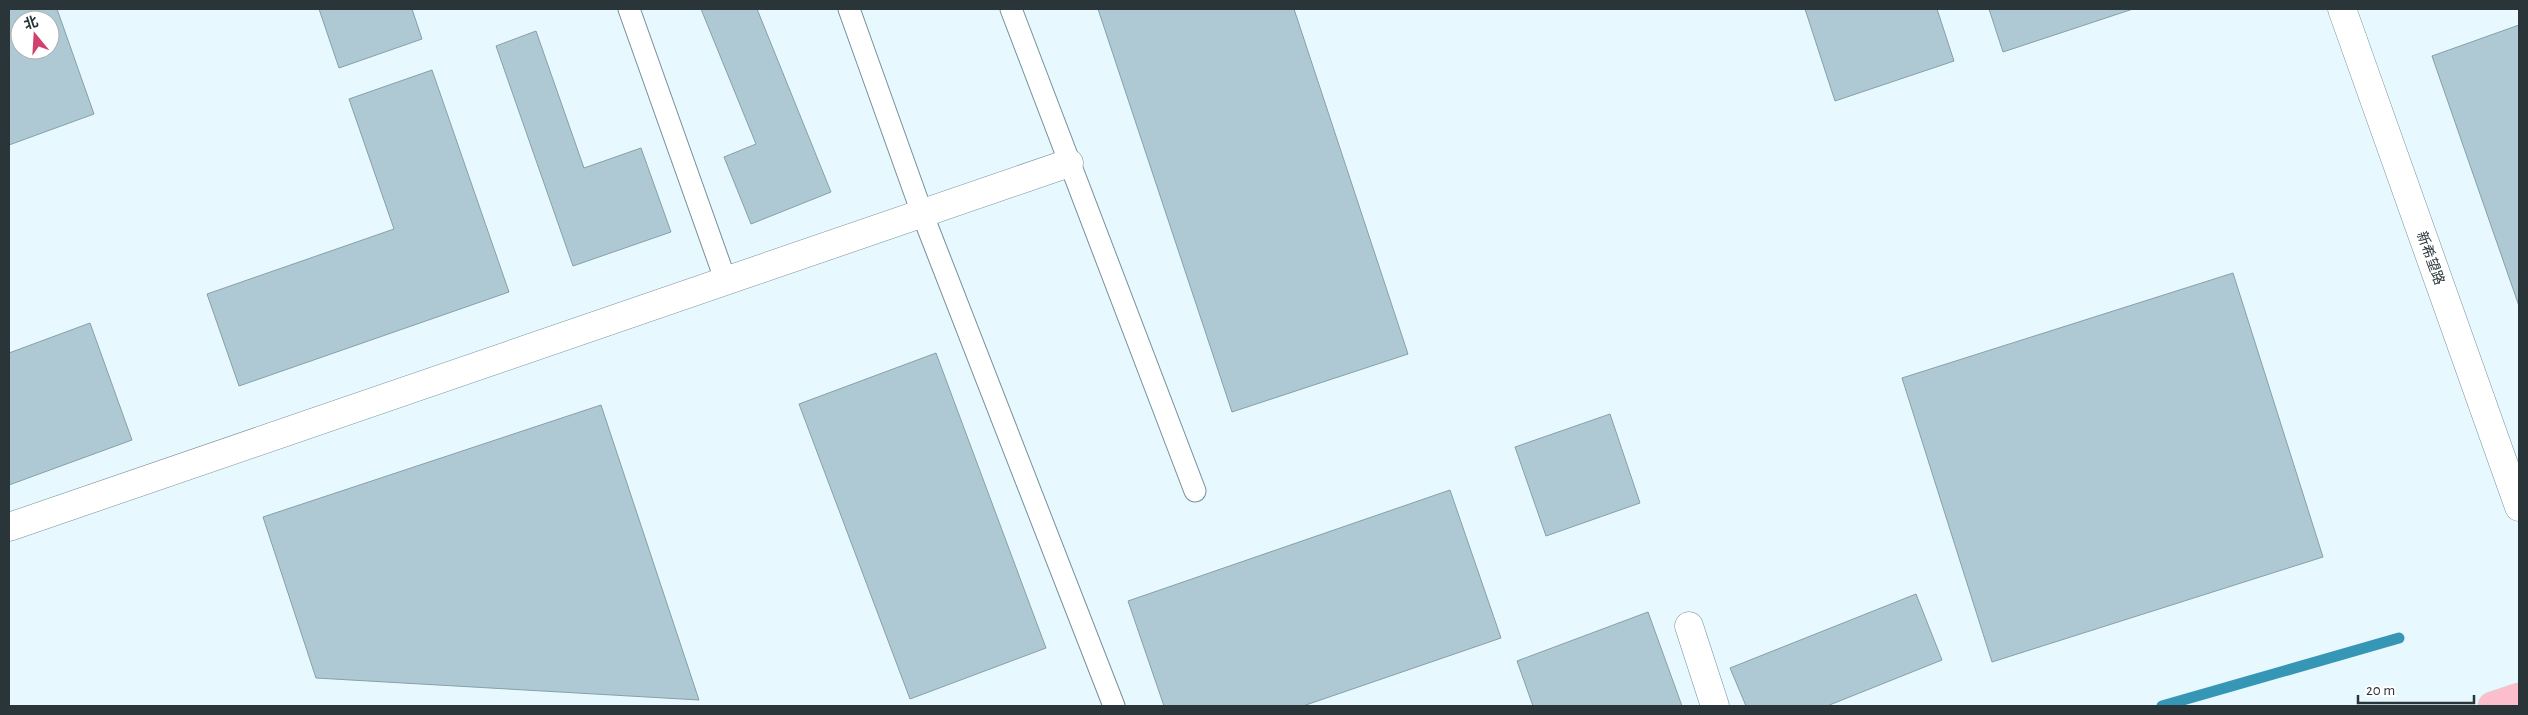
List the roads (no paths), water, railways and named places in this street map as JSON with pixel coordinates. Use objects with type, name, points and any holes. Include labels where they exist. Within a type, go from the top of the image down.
[{"type":"main road","points":[[2492,706],[2519,697]]},
{"type":"street","name":"新希望路","points":[[2342,9],[2519,506]]},
{"type":"street","points":[[9,528],[1069,163]]},
{"type":"street","points":[[1689,626],[1715,706]]},
{"type":"lane","points":[[629,9],[725,280]]},
{"type":"lane","points":[[849,9],[922,213],[1114,706]]},
{"type":"lane","points":[[1011,9],[1195,491]]},
{"type":"waterway","points":[[2162,706],[2399,638]]}]
